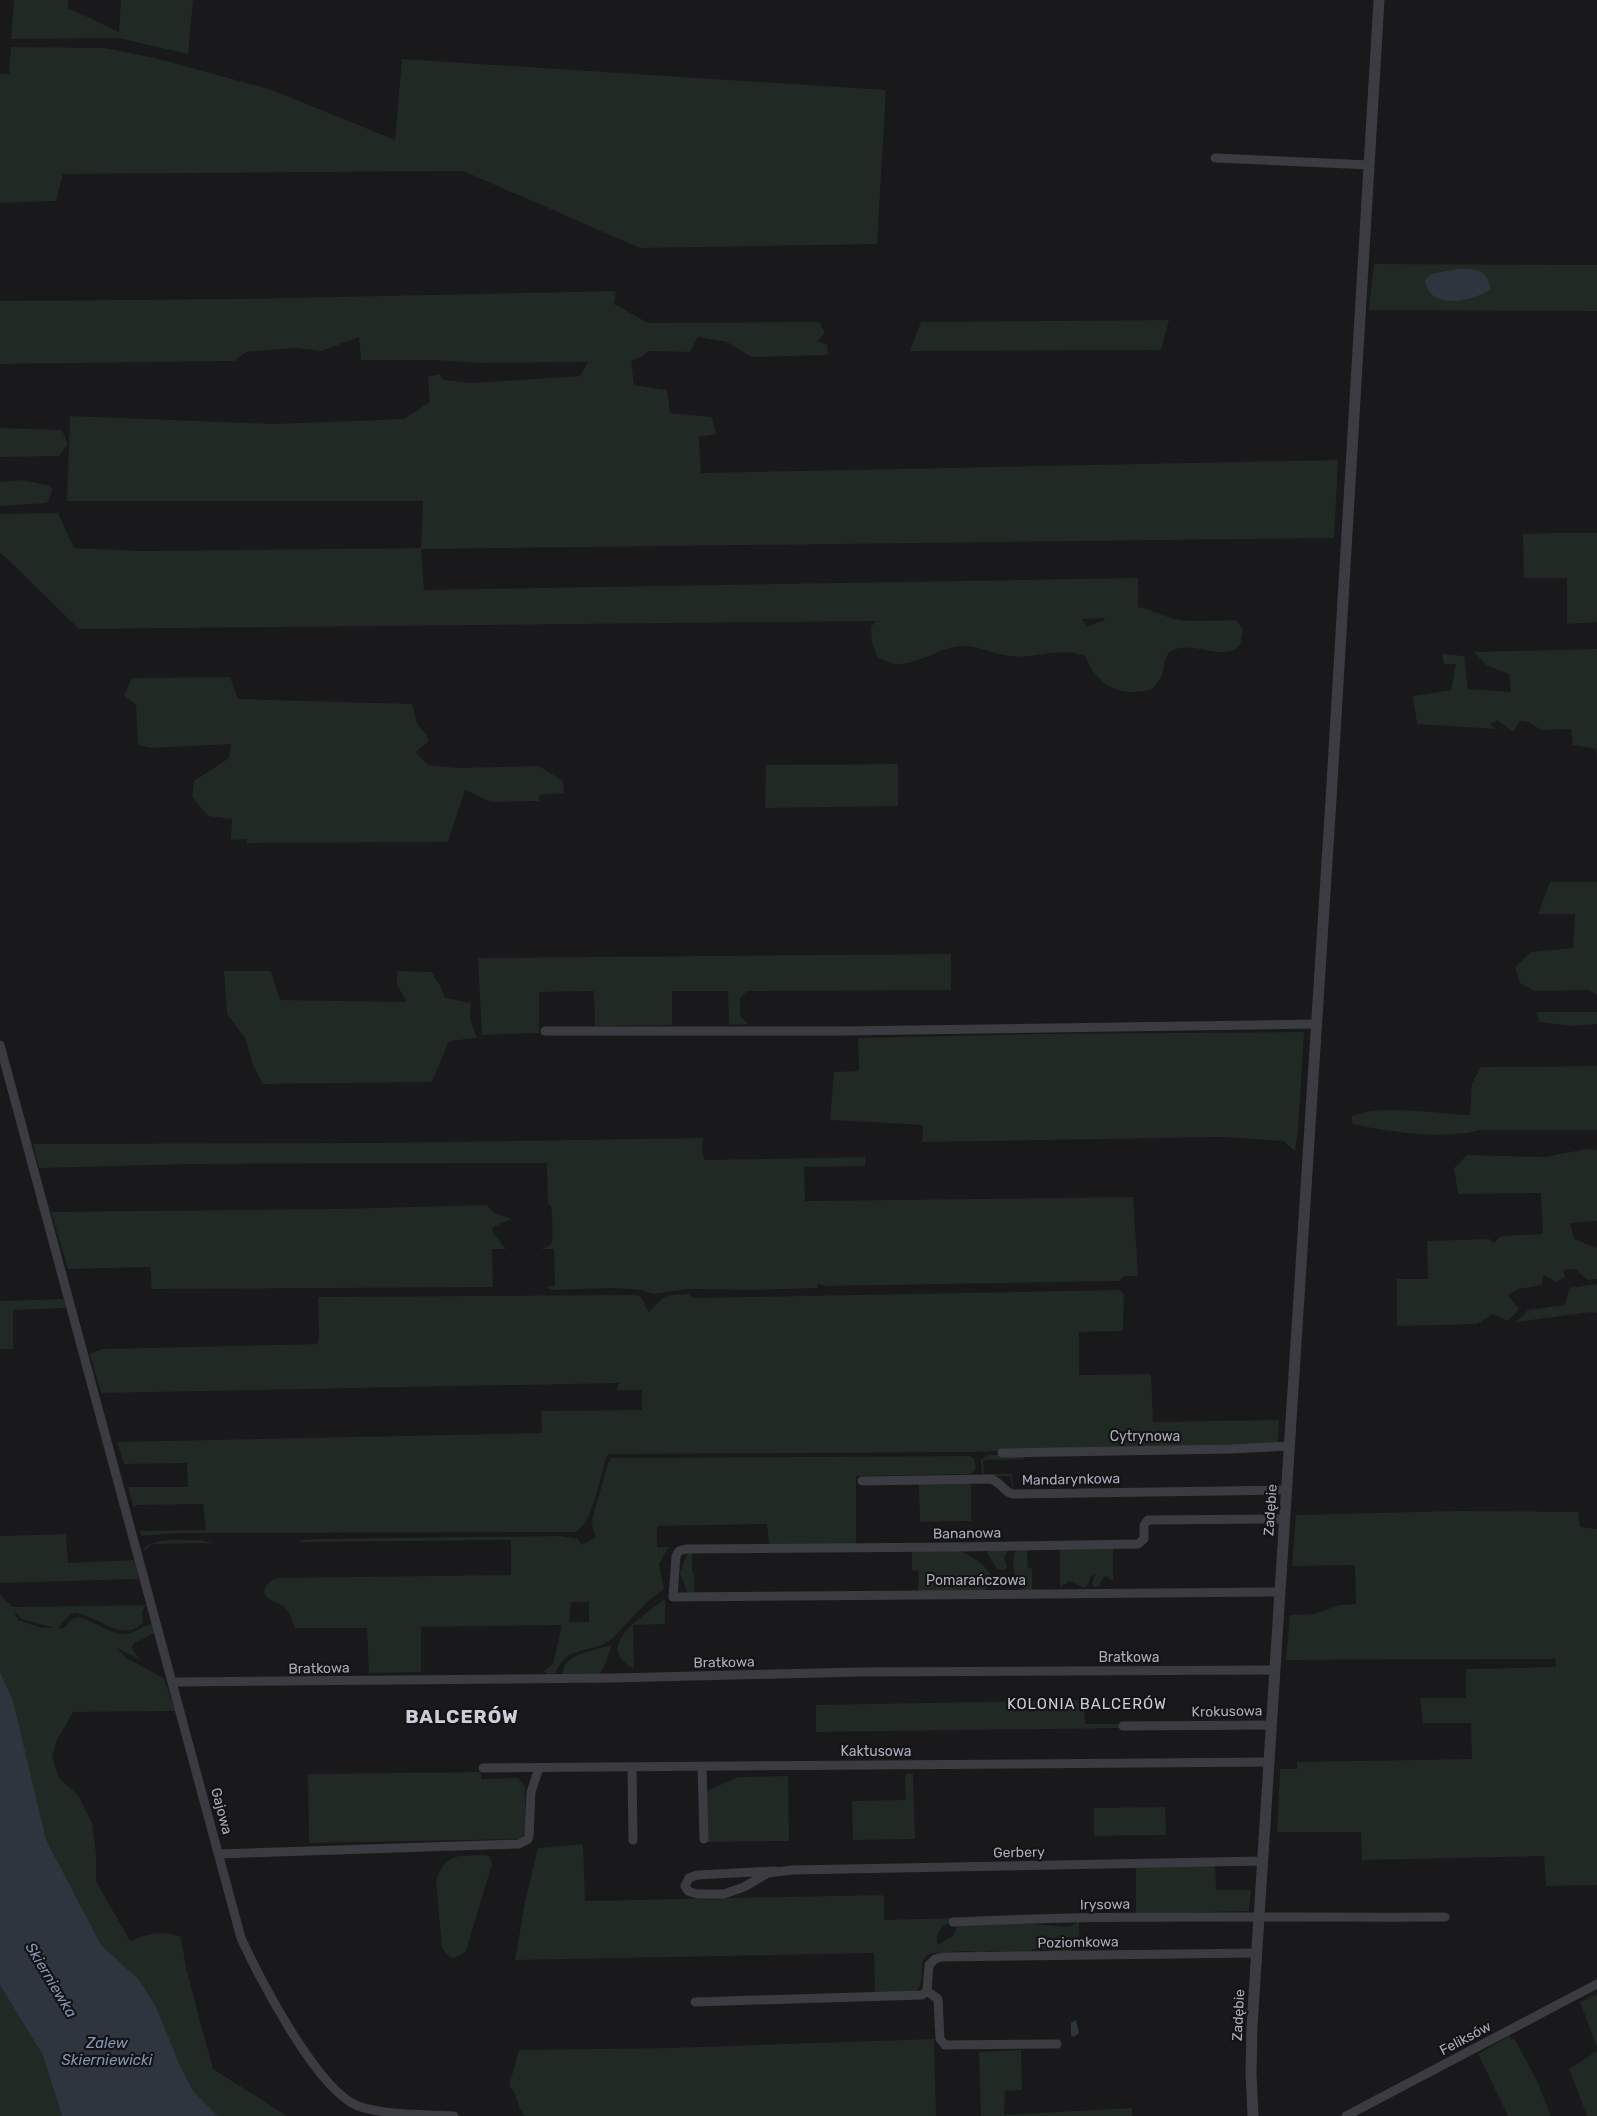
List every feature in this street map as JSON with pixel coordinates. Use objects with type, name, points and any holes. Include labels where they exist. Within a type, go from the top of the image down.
[{"type":"street","name":"Zadębie","points":[[1253,2116],[1251,2045],[1317,1024],[1379,0]]},
{"type":"street","points":[[1215,158],[1369,165]]},
{"type":"street","points":[[544,1031],[844,1031],[1317,1024]]},
{"type":"street","name":"Gajowa","points":[[0,1045],[241,1938],[269,1995],[314,2064],[342,2097],[370,2110],[454,2116]]},
{"type":"street","name":"Cytrynowa","points":[[1002,1453],[1230,1449],[1289,1446]]},
{"type":"street","name":"Mandarynkowa","points":[[862,1481],[990,1479],[999,1482],[1008,1492],[1013,1494],[1286,1490]]},
{"type":"street","name":"Bananowa","points":[[673,1597],[676,1556],[679,1551],[686,1548],[1138,1544],[1144,1539],[1144,1525],[1148,1520],[1284,1519]]},
{"type":"street","name":"Pomarańczowa","points":[[673,1597],[1279,1592]]},
{"type":"street","name":"Bratkowa","points":[[173,1682],[614,1678],[869,1672],[1275,1670]]},
{"type":"street","name":"Krokusowa","points":[[1123,1726],[1271,1725]]},
{"type":"street","name":"Kaktusowa","points":[[483,1768],[1269,1762]]},
{"type":"street","points":[[632,1767],[633,1840]]},
{"type":"street","points":[[702,1767],[704,1839]]},
{"type":"street","points":[[218,1854],[519,1844],[528,1839],[529,1836],[531,1792],[539,1768]]},
{"type":"street","name":"Gerbery","points":[[773,1871],[735,1891],[720,1894],[694,1894],[688,1891],[685,1886],[688,1878],[697,1876],[753,1874],[773,1871],[1263,1861]]},
{"type":"street","points":[[751,1884],[749,1876],[753,1874]]},
{"type":"street","points":[[1259,1916],[1292,1918],[1445,1917]]},
{"type":"street","name":"Irysowa","points":[[953,1922],[1259,1916]]},
{"type":"street","name":"Poziomkowa","points":[[927,1991],[929,1965],[935,1959],[942,1957],[1257,1953]]},
{"type":"street","name":"Feliksów","points":[[1346,2116],[1597,1984]]},
{"type":"street","points":[[695,2002],[904,1996],[922,1995],[927,1991],[938,1999],[940,2039],[945,2045],[1057,2044]]},
{"type":"shaded area","points":[[14,0],[68,0],[68,8],[119,32],[121,0],[193,0],[188,54],[118,38],[11,39]]},
{"type":"shaded area","points":[[11,47],[105,48],[155,58],[272,90],[395,140],[402,59],[886,90],[877,244],[640,248],[463,171],[63,174],[56,201],[0,203],[0,74],[9,74]]},
{"type":"shaded area","points":[[1374,264],[1597,265],[1597,311],[1369,310]]},
{"type":"shaded area","points":[[616,291],[614,304],[648,323],[819,322],[825,333],[817,341],[827,345],[828,355],[751,357],[727,342],[698,337],[690,352],[649,351],[631,361],[634,385],[667,390],[670,413],[712,417],[716,434],[699,437],[701,473],[1338,460],[1334,538],[421,549],[424,590],[1138,578],[1138,607],[1180,620],[1236,620],[1243,629],[1238,647],[1231,651],[1223,652],[1185,647],[1169,653],[1162,675],[1153,689],[1131,692],[1112,688],[1097,676],[1085,656],[1075,653],[1056,652],[1029,656],[1010,656],[961,646],[907,663],[891,663],[878,658],[872,643],[871,627],[876,621],[79,629],[0,552],[0,514],[58,513],[74,548],[143,551],[421,548],[423,501],[67,501],[70,416],[274,424],[404,419],[430,402],[428,377],[439,374],[443,380],[472,383],[580,376],[588,362],[478,363],[437,360],[361,360],[359,337],[321,351],[296,348],[246,352],[234,361],[0,364],[0,301],[238,299]],"holes":[[[1105,618],[1103,621],[1088,626],[1081,619]]]},
{"type":"shaded area","points":[[1169,320],[1161,350],[910,351],[921,322]]},
{"type":"shaded area","points":[[0,428],[62,430],[68,444],[59,456],[0,457]]},
{"type":"shaded area","points":[[21,480],[47,485],[53,489],[47,503],[0,506],[0,482]]},
{"type":"shaded area","points":[[1597,533],[1597,622],[1567,624],[1567,578],[1524,578],[1523,534]]},
{"type":"shaded area","points":[[1597,649],[1597,766],[1596,749],[1573,745],[1571,729],[1541,730],[1529,722],[1520,721],[1513,732],[1497,720],[1490,724],[1496,729],[1417,724],[1413,696],[1451,690],[1456,664],[1444,664],[1442,654],[1464,656],[1468,689],[1511,692],[1509,674],[1486,665],[1474,652]]},
{"type":"shaded area","points":[[230,677],[238,699],[412,704],[417,724],[426,734],[429,741],[416,752],[428,765],[456,768],[539,766],[563,781],[564,793],[539,795],[539,801],[491,802],[465,790],[448,842],[247,843],[247,839],[231,840],[232,819],[208,816],[192,797],[194,781],[229,758],[231,744],[152,748],[138,745],[136,705],[124,695],[132,678]]},
{"type":"shaded area","points":[[898,764],[898,806],[765,808],[766,765]]},
{"type":"shaded area","points":[[1550,882],[1597,882],[1597,995],[1589,990],[1534,991],[1520,983],[1515,967],[1531,952],[1573,948],[1575,914],[1538,914]]},
{"type":"shaded area","points":[[951,954],[951,990],[747,991],[740,998],[740,1016],[748,1024],[729,1025],[728,991],[672,991],[672,1025],[595,1026],[594,991],[539,992],[539,1033],[482,1035],[478,958]]},
{"type":"shaded area","points":[[224,971],[271,971],[280,1000],[407,1002],[397,985],[397,971],[431,972],[440,985],[445,998],[471,1003],[470,1019],[477,1038],[449,1041],[432,1082],[263,1084],[253,1065],[245,1038],[227,1014]]},
{"type":"shaded area","points":[[1536,1012],[1597,1012],[1597,1024],[1573,1026],[1539,1022]]},
{"type":"shaded area","points":[[1304,1032],[1295,1151],[1283,1141],[1222,1137],[922,1142],[923,1125],[830,1120],[834,1072],[859,1071],[858,1038]]},
{"type":"shaded area","points":[[1597,1066],[1597,1130],[1480,1130],[1434,1135],[1383,1130],[1353,1124],[1351,1117],[1362,1113],[1392,1110],[1470,1115],[1472,1083],[1481,1067]]},
{"type":"shaded area","points":[[703,1138],[702,1151],[705,1160],[865,1157],[865,1166],[804,1167],[805,1201],[1133,1197],[1138,1276],[1124,1276],[1119,1281],[825,1286],[818,1284],[817,1288],[690,1289],[653,1294],[640,1290],[613,1288],[552,1290],[546,1287],[555,1286],[554,1249],[540,1249],[551,1244],[552,1237],[551,1206],[548,1204],[547,1163],[191,1164],[39,1168],[33,1144],[368,1143]]},
{"type":"shaded area","points":[[1586,1149],[1597,1150],[1597,1221],[1570,1223],[1574,1239],[1597,1248],[1597,1279],[1588,1280],[1575,1269],[1563,1270],[1565,1277],[1556,1282],[1544,1275],[1542,1285],[1518,1289],[1508,1295],[1519,1309],[1508,1321],[1493,1314],[1477,1324],[1397,1326],[1397,1279],[1428,1279],[1427,1241],[1489,1239],[1494,1243],[1501,1236],[1543,1234],[1541,1193],[1458,1194],[1454,1168],[1467,1155],[1545,1157]]},
{"type":"shaded area","points":[[487,1205],[494,1213],[512,1219],[492,1229],[506,1249],[492,1249],[493,1287],[152,1289],[150,1267],[68,1269],[51,1212],[335,1209]]},
{"type":"shaded area","points":[[1597,1284],[1597,1313],[1591,1312],[1516,1322],[1528,1310],[1565,1305],[1569,1288]]},
{"type":"shaded area","points":[[1119,1290],[1124,1294],[1123,1331],[1079,1332],[1079,1375],[1151,1374],[1153,1422],[1279,1420],[1278,1443],[1241,1446],[1105,1447],[972,1452],[609,1454],[606,1458],[591,1511],[586,1521],[574,1532],[177,1533],[141,1536],[140,1531],[206,1530],[203,1504],[136,1505],[134,1509],[128,1487],[188,1487],[187,1463],[124,1464],[117,1442],[542,1433],[541,1411],[642,1410],[642,1390],[617,1390],[619,1383],[101,1393],[90,1354],[102,1349],[317,1344],[319,1336],[318,1297],[634,1295],[641,1297],[649,1312],[662,1299],[670,1295],[681,1294],[690,1294],[692,1298]]},
{"type":"shaded area","points":[[64,1299],[66,1308],[13,1310],[13,1349],[0,1349],[0,1301]]},
{"type":"shaded area","points":[[987,1455],[1016,1455],[1024,1457],[1025,1459],[983,1460],[984,1474],[1012,1474],[1013,1491],[1010,1476],[984,1476],[981,1460]]},
{"type":"shaded area","points":[[970,1456],[974,1458],[976,1469],[971,1474],[856,1476],[856,1545],[769,1545],[767,1524],[657,1526],[657,1547],[669,1547],[659,1564],[664,1589],[647,1602],[612,1639],[602,1645],[570,1654],[555,1673],[547,1674],[544,1671],[553,1664],[562,1625],[421,1627],[421,1672],[369,1673],[367,1628],[295,1628],[285,1608],[269,1599],[264,1593],[268,1584],[277,1578],[511,1575],[511,1540],[298,1542],[318,1539],[559,1536],[578,1539],[581,1545],[596,1537],[593,1531],[592,1520],[608,1463],[612,1458]],"holes":[[[589,1600],[589,1622],[569,1622],[571,1602],[587,1602]]]},
{"type":"shaded area","points":[[971,1483],[971,1521],[920,1522],[919,1484]]},
{"type":"shaded area","points":[[1459,1511],[1578,1512],[1580,1527],[1597,1529],[1597,1885],[1546,1886],[1544,1856],[1362,1860],[1361,1832],[1277,1832],[1280,1769],[1297,1769],[1297,1762],[1472,1759],[1471,1723],[1423,1723],[1420,1698],[1466,1698],[1466,1669],[1556,1667],[1555,1659],[1286,1660],[1290,1615],[1314,1614],[1340,1605],[1356,1604],[1355,1565],[1292,1566],[1296,1515]]},
{"type":"shaded area","points":[[66,1534],[68,1563],[134,1560],[139,1579],[0,1583],[0,1536]]},
{"type":"shaded area","points":[[201,1540],[214,1543],[151,1544],[145,1551],[144,1548],[149,1544],[162,1541]]},
{"type":"shaded area","points":[[1113,1546],[1113,1581],[1106,1576],[1099,1586],[1094,1587],[1092,1584],[1095,1574],[1091,1576],[1087,1586],[1084,1588],[1070,1581],[1060,1587],[1060,1547]]},
{"type":"shaded area","points":[[1027,1548],[1028,1568],[1032,1568],[1032,1590],[1024,1590],[1016,1577],[1013,1567],[1015,1552]]},
{"type":"shaded area","points":[[912,1549],[945,1549],[962,1552],[978,1561],[990,1573],[992,1580],[990,1586],[983,1591],[918,1594],[919,1571],[912,1570]]},
{"type":"shaded area","points":[[988,1550],[1008,1550],[1004,1557],[1007,1567],[1005,1570],[997,1569],[987,1553]]},
{"type":"shaded area","points":[[692,1551],[694,1596],[687,1592],[680,1573],[687,1554]]},
{"type":"shaded area","points":[[0,1594],[12,1607],[146,1605],[142,1611],[143,1622],[136,1628],[119,1630],[76,1613],[70,1615],[58,1628],[64,1628],[72,1619],[78,1617],[123,1634],[154,1625],[156,1632],[133,1644],[132,1648],[139,1659],[117,1648],[126,1658],[164,1678],[175,1711],[73,1712],[57,1740],[52,1757],[59,1778],[78,1795],[92,1823],[96,1853],[96,1881],[130,1941],[155,1933],[168,1933],[181,1937],[186,1968],[213,2069],[287,2116],[0,2116]],"holes":[[[14,1612],[22,1619],[54,1628],[42,1628],[18,1620]]]},
{"type":"shaded area","points":[[665,1599],[665,1624],[633,1625],[634,1669],[622,1660],[618,1651],[620,1641],[635,1622]]},
{"type":"shaded area","points":[[612,1645],[603,1669],[599,1674],[563,1674],[564,1667],[574,1657]]},
{"type":"shaded area","points":[[1083,1700],[1085,1724],[1122,1724],[1122,1728],[816,1732],[816,1705]]},
{"type":"shaded area","points":[[481,1772],[481,1779],[518,1778],[525,1786],[526,1832],[519,1839],[309,1843],[308,1774]]},
{"type":"shaded area","points":[[905,1774],[913,1774],[915,1839],[853,1840],[852,1801],[906,1800]]},
{"type":"shaded area","points":[[788,1776],[789,1841],[707,1842],[707,1791],[738,1777]]},
{"type":"shaded area","points":[[1165,1807],[1166,1835],[1094,1836],[1094,1808]]},
{"type":"shaded area","points":[[583,1844],[585,1901],[881,1895],[884,1896],[884,1920],[955,1918],[947,1923],[939,1933],[937,1937],[938,1945],[953,1936],[957,1926],[1021,1923],[1066,1927],[1079,1921],[1079,1948],[1074,1948],[1069,1952],[1034,1949],[1027,1953],[967,1951],[932,1953],[927,1956],[922,1964],[920,1987],[916,1992],[875,1995],[874,1953],[515,1960],[525,1902],[538,1848]]},
{"type":"shaded area","points":[[485,1855],[490,1857],[492,1864],[466,1951],[453,1958],[442,1948],[436,1881],[444,1865],[449,1860],[460,1856]]},
{"type":"shaded area","points":[[1215,1864],[1216,1890],[1251,1890],[1249,1911],[1136,1914],[1136,1866]]},
{"type":"shaded area","points":[[1597,1994],[1597,2048],[1580,2002]]},
{"type":"shaded area","points":[[1509,2036],[1511,2039],[1514,2038],[1537,2081],[1551,2116],[1508,2116],[1478,2054]]},
{"type":"shaded area","points":[[934,2039],[936,2116],[525,2116],[515,2094],[509,2086],[519,2050],[670,2048]]},
{"type":"shaded area","points":[[1021,2050],[1022,2090],[1005,2091],[1004,2115],[1132,2108],[1132,2116],[981,2116],[979,2052]]},
{"type":"shaded area","points":[[1597,2051],[1597,2116],[1587,2116],[1569,2069]]},
{"type":"water","points":[[1457,269],[1470,269],[1483,273],[1491,289],[1483,294],[1463,300],[1442,300],[1434,296],[1428,289],[1425,279],[1432,274]]},
{"type":"water","name":"Zalew Skierniewicki","points":[[0,1672],[13,1701],[46,1840],[101,1945],[139,1980],[156,2007],[180,2066],[193,2091],[218,2116],[62,2116],[43,2055],[0,1985]]},
{"type":"water","points":[[1076,2020],[1079,2033],[1074,2037],[1071,2035],[1071,2023]]},
{"type":"district","name":"KOLONIA BALCERÓW","points":[[1087,1704]]},
{"type":"district","name":"BALCERÓW","points":[[462,1716]]},
{"type":"water label","name":"Skierniewka","points":[[51,1980]]}]
